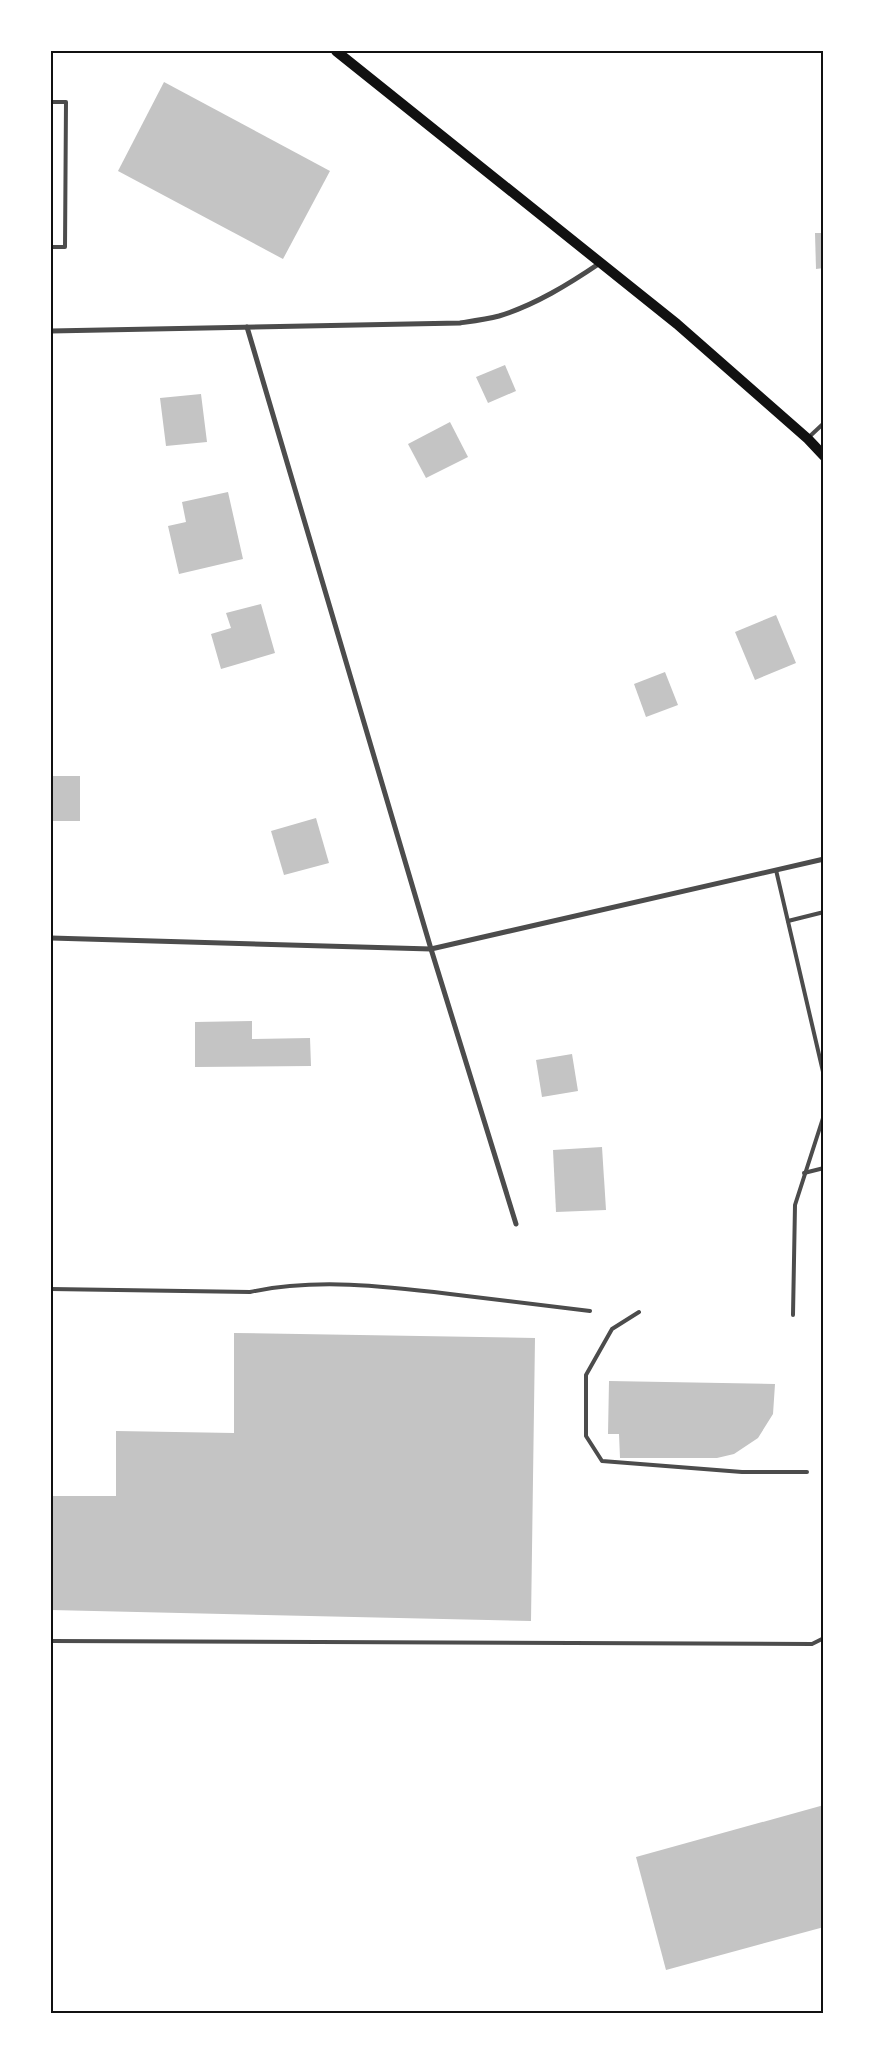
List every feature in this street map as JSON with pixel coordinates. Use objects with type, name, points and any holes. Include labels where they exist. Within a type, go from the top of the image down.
[{"type":"main road","points":[[336,51],[677,324],[808,439],[824,456]]},
{"type":"street","points":[[51,331],[460,324],[500,316],[535,301],[565,286],[600,262]]},
{"type":"street","points":[[247,328],[431,949],[516,1224]]},
{"type":"street","points":[[51,938],[431,949],[824,859]]},
{"type":"lane","points":[[51,102],[66,102],[65,247],[51,247]]},
{"type":"lane","points":[[808,439],[824,423]]},
{"type":"lane","points":[[776,870],[823,1062],[824,1076]]},
{"type":"lane","points":[[788,921],[824,912]]},
{"type":"lane","points":[[794,1315],[795,1205],[824,1115]]},
{"type":"lane","points":[[804,1173],[824,1168]]},
{"type":"lane","points":[[51,1289],[250,1292],[271,1288],[348,1284],[590,1311]]},
{"type":"lane","points":[[639,1312],[612,1329],[586,1375],[586,1436],[602,1461],[742,1472],[806,1472]]},
{"type":"lane","points":[[51,1641],[812,1644],[824,1638]]},
{"type":"building","points":[[164,82],[330,171],[283,259],[118,171]]},
{"type":"building","points":[[815,233],[824,233],[824,268],[816,269]]},
{"type":"building","points":[[505,365],[516,391],[488,403],[476,377]]},
{"type":"building","points":[[201,394],[207,442],[166,446],[160,398]]},
{"type":"building","points":[[450,422],[468,457],[426,478],[408,444]]},
{"type":"building","points":[[228,492],[243,559],[179,574],[168,526],[186,522],[182,502]]},
{"type":"building","points":[[261,604],[275,653],[221,669],[211,634],[231,628],[226,613]]},
{"type":"building","points":[[776,615],[796,663],[755,680],[735,632]]},
{"type":"building","points":[[665,672],[678,705],[646,717],[634,684]]},
{"type":"building","points":[[51,776],[80,776],[80,821],[51,821]]},
{"type":"building","points":[[316,818],[329,863],[284,875],[271,831]]},
{"type":"building","points":[[252,1021],[252,1039],[310,1038],[311,1066],[195,1067],[195,1022]]},
{"type":"building","points":[[572,1054],[578,1091],[542,1097],[536,1060]]},
{"type":"building","points":[[602,1147],[606,1210],[556,1212],[553,1150]]},
{"type":"building","points":[[234,1333],[535,1338],[531,1621],[51,1610],[51,1496],[116,1496],[116,1431],[234,1433]]},
{"type":"building","points":[[609,1381],[775,1384],[773,1414],[758,1438],[734,1454],[717,1458],[620,1458],[619,1434],[608,1434]]},
{"type":"building","points":[[824,1805],[824,1927],[666,1970],[636,1857]]}]
